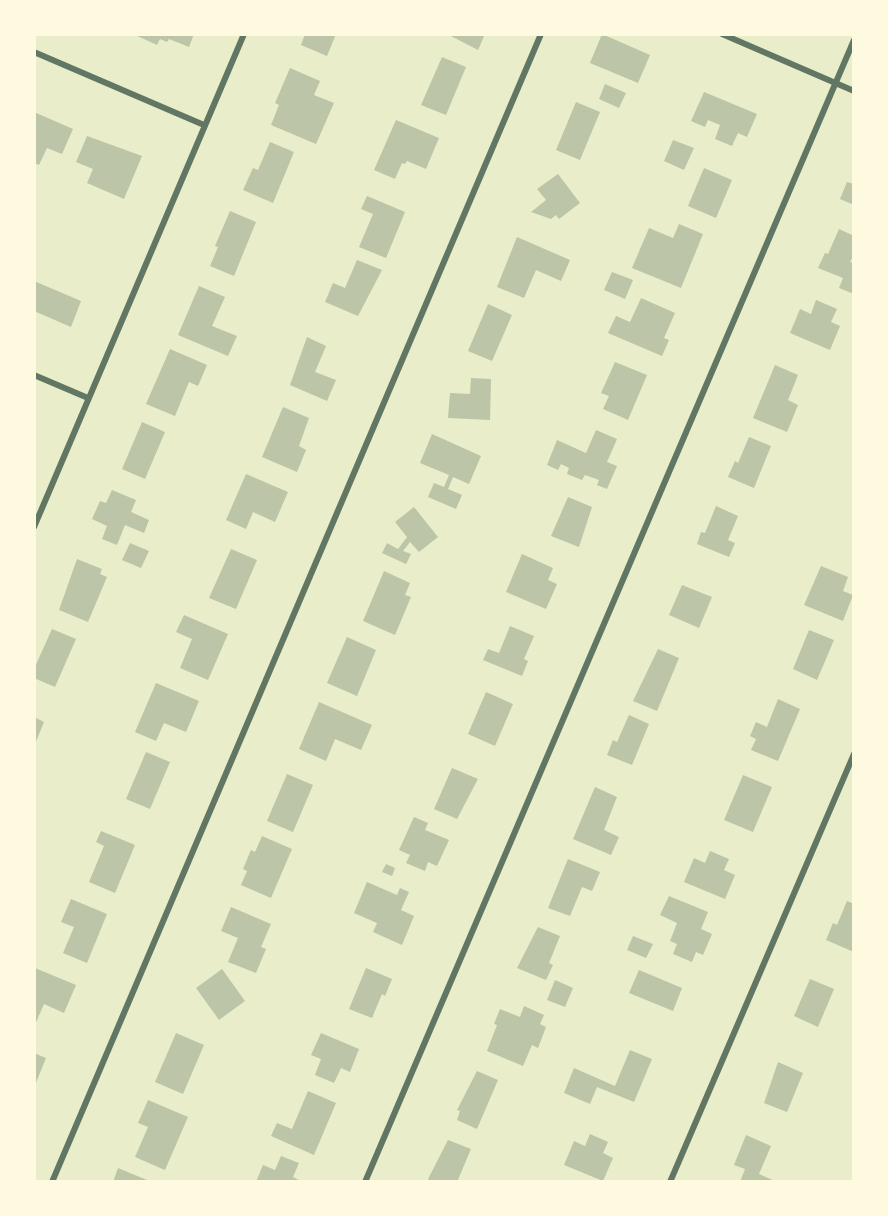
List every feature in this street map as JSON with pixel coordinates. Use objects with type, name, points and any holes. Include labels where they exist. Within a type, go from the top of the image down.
[{"type":"street","points":[[34,527],[244,34]]},
{"type":"street","points":[[52,1182],[541,34]]},
{"type":"street","points":[[722,34],[854,91]]},
{"type":"street","points":[[365,1182],[854,40]]},
{"type":"street","points":[[34,52],[204,125]]},
{"type":"street","points":[[34,375],[88,398]]},
{"type":"street","points":[[670,1182],[854,754]]},
{"type":"building","points":[[133,34],[194,34],[189,47],[169,39],[167,42],[160,39],[157,45]]},
{"type":"building","points":[[305,34],[336,34],[327,56],[301,45]]},
{"type":"building","points":[[447,34],[485,34],[478,50]]},
{"type":"building","points":[[602,34],[650,55],[638,83],[590,63]]},
{"type":"building","points":[[442,57],[466,67],[446,115],[421,105]]},
{"type":"building","points":[[290,68],[320,81],[314,95],[334,103],[316,144],[271,125],[279,105],[275,103]]},
{"type":"building","points":[[605,84],[626,93],[619,108],[599,99]]},
{"type":"building","points":[[704,92],[757,114],[747,137],[738,133],[732,146],[715,139],[720,125],[708,120],[705,127],[691,121]]},
{"type":"building","points":[[576,102],[600,112],[580,160],[556,150]]},
{"type":"building","points":[[34,112],[73,129],[62,154],[47,148],[39,165],[34,163]]},
{"type":"building","points":[[396,120],[439,138],[426,169],[407,161],[405,164],[402,163],[395,179],[374,170]]},
{"type":"building","points":[[87,136],[142,156],[124,199],[87,183],[93,169],[76,162]]},
{"type":"building","points":[[673,140],[694,148],[684,170],[664,161]]},
{"type":"building","points":[[270,142],[294,152],[273,203],[243,190],[253,168],[258,170]]},
{"type":"building","points":[[704,168],[732,180],[716,218],[688,206]]},
{"type":"building","points":[[558,174],[580,203],[559,219],[556,215],[551,219],[531,212],[546,200],[537,189]]},
{"type":"building","points":[[847,182],[854,184],[854,205],[840,199]]},
{"type":"building","points":[[367,196],[405,212],[386,258],[359,247],[373,214],[361,209]]},
{"type":"building","points":[[230,211],[256,222],[234,276],[210,266],[218,247],[215,246]]},
{"type":"building","points":[[679,224],[703,234],[681,288],[632,268],[649,228],[673,238]]},
{"type":"building","points":[[839,229],[854,236],[854,255],[850,262],[854,263],[854,294],[839,288],[843,278],[818,268],[825,253],[828,254]]},
{"type":"building","points":[[517,237],[570,260],[561,281],[536,270],[524,298],[497,287]]},
{"type":"building","points":[[357,260],[382,270],[358,316],[325,302],[333,283],[345,288]]},
{"type":"building","points":[[612,272],[633,280],[625,299],[604,290]]},
{"type":"building","points":[[34,281],[81,301],[71,327],[34,311]]},
{"type":"building","points":[[199,286],[225,297],[212,326],[237,336],[228,356],[178,335]]},
{"type":"building","points":[[641,298],[675,313],[664,338],[669,340],[662,356],[608,333],[616,316],[630,322]]},
{"type":"building","points":[[816,300],[837,309],[831,322],[840,326],[830,350],[790,333],[800,309],[811,314]]},
{"type":"building","points":[[488,304],[512,315],[492,361],[468,351]]},
{"type":"building","points":[[307,337],[326,346],[315,372],[336,380],[327,401],[290,385]]},
{"type":"building","points":[[170,349],[207,365],[198,386],[189,382],[175,416],[146,404]]},
{"type":"building","points":[[615,362],[647,375],[628,420],[603,409],[609,396],[601,393]]},
{"type":"building","points":[[775,365],[798,375],[788,400],[798,405],[787,432],[753,418]]},
{"type":"building","points":[[471,378],[491,379],[490,420],[448,418],[450,393],[470,394]]},
{"type":"building","points":[[283,407],[309,418],[299,446],[306,450],[297,472],[262,457]]},
{"type":"building","points":[[142,422],[165,432],[145,479],[122,469]]},
{"type":"building","points":[[596,430],[617,439],[607,462],[617,466],[607,489],[597,485],[599,480],[585,475],[582,480],[567,474],[569,468],[561,464],[558,470],[547,465],[557,440],[586,453]]},
{"type":"building","points":[[432,434],[481,456],[469,484],[453,477],[448,489],[462,495],[456,509],[428,497],[434,483],[444,487],[449,475],[420,463]]},
{"type":"building","points":[[749,437],[771,446],[754,488],[728,477],[735,461],[738,463]]},
{"type":"building","points":[[246,474],[288,492],[275,522],[253,512],[246,529],[226,520]]},
{"type":"building","points":[[112,490],[136,500],[131,512],[149,520],[144,533],[125,525],[117,545],[102,539],[107,526],[92,519],[100,501],[106,503]]},
{"type":"building","points":[[568,497],[592,507],[579,547],[551,536]]},
{"type":"building","points":[[716,506],[738,516],[728,540],[735,543],[729,557],[697,544],[701,532],[705,533]]},
{"type":"building","points":[[414,507],[438,537],[419,552],[410,542],[403,551],[411,554],[406,564],[382,553],[387,543],[398,549],[407,537],[395,522]]},
{"type":"building","points":[[130,543],[149,551],[141,568],[122,560]]},
{"type":"building","points":[[231,549],[257,560],[236,609],[209,598]]},
{"type":"building","points":[[522,554],[553,568],[548,580],[557,584],[546,609],[506,592]]},
{"type":"building","points":[[77,559],[102,569],[100,574],[107,577],[88,622],[59,610]]},
{"type":"building","points":[[821,566],[848,577],[843,591],[853,595],[843,621],[804,605]]},
{"type":"building","points":[[384,571],[410,583],[405,595],[411,597],[395,635],[363,621]]},
{"type":"building","points":[[682,585],[712,597],[699,628],[669,615]]},
{"type":"building","points":[[184,615],[228,634],[208,680],[180,668],[192,639],[176,632]]},
{"type":"building","points":[[510,626],[534,636],[524,659],[528,661],[522,676],[483,660],[488,649],[499,653]]},
{"type":"building","points":[[52,629],[76,639],[55,687],[34,678],[34,669]]},
{"type":"building","points":[[809,630],[834,640],[817,680],[793,669]]},
{"type":"building","points":[[347,637],[376,650],[357,696],[327,683]]},
{"type":"building","points":[[658,649],[679,658],[657,711],[633,701]]},
{"type":"building","points":[[156,683],[199,701],[186,732],[164,723],[156,741],[135,732]]},
{"type":"building","points":[[486,692],[513,704],[495,746],[468,734]]},
{"type":"building","points":[[778,699],[800,709],[778,761],[751,750],[756,739],[750,736],[756,722],[767,727]]},
{"type":"building","points":[[319,702],[372,725],[361,750],[335,739],[326,761],[299,749]]},
{"type":"building","points":[[629,715],[649,724],[632,765],[607,755],[613,740],[617,742]]},
{"type":"building","points":[[34,717],[44,722],[35,744],[34,744]]},
{"type":"building","points":[[146,752],[170,762],[150,809],[126,799]]},
{"type":"building","points":[[452,768],[478,779],[457,819],[434,809]]},
{"type":"building","points":[[287,774],[313,785],[293,832],[267,821]]},
{"type":"building","points":[[743,775],[772,787],[753,832],[724,820]]},
{"type":"building","points":[[595,787],[617,797],[604,830],[619,837],[611,855],[573,839]]},
{"type":"building","points":[[414,817],[428,823],[425,830],[449,840],[437,866],[428,862],[425,871],[406,863],[410,855],[399,850]]},
{"type":"building","points":[[101,831],[135,845],[115,893],[89,882],[104,846],[96,842]]},
{"type":"building","points":[[262,836],[292,849],[271,898],[241,885],[247,871],[243,869],[251,850],[255,852]]},
{"type":"building","points":[[710,851],[729,859],[724,870],[735,875],[725,899],[684,882],[694,858],[705,863]]},
{"type":"building","points":[[568,859],[600,872],[592,891],[582,887],[570,916],[548,908]]},
{"type":"building","points":[[386,864],[395,868],[392,876],[382,872]]},
{"type":"building","points":[[367,882],[397,895],[400,888],[409,892],[401,910],[414,916],[402,945],[373,932],[377,923],[354,913]]},
{"type":"building","points":[[669,896],[708,912],[701,929],[712,934],[703,955],[696,952],[692,962],[673,954],[677,944],[670,941],[677,923],[660,915]]},
{"type":"building","points":[[71,899],[107,914],[87,963],[63,953],[74,927],[61,922]]},
{"type":"building","points":[[847,901],[854,904],[854,952],[826,940],[833,923],[837,925]]},
{"type":"building","points":[[231,907],[271,924],[261,947],[266,949],[256,973],[228,962],[238,938],[221,931]]},
{"type":"building","points":[[538,927],[560,936],[549,963],[553,965],[546,980],[517,968]]},
{"type":"building","points":[[633,936],[653,944],[646,958],[627,950]]},
{"type":"building","points":[[35,968],[76,985],[64,1013],[44,1004],[34,1027]]},
{"type":"building","points":[[366,968],[392,979],[385,996],[382,994],[372,1018],[349,1009]]},
{"type":"building","points":[[222,969],[245,1001],[219,1020],[196,988]]},
{"type":"building","points":[[639,970],[682,988],[673,1011],[629,993]]},
{"type":"building","points":[[810,979],[834,989],[818,1027],[794,1016]]},
{"type":"building","points":[[555,980],[573,988],[565,1007],[547,1000]]},
{"type":"building","points":[[524,1006],[544,1015],[540,1024],[546,1027],[538,1048],[532,1045],[523,1066],[487,1051],[497,1025],[494,1024],[500,1009],[520,1017]]},
{"type":"building","points":[[176,1033],[204,1045],[183,1094],[155,1082]]},
{"type":"building","points":[[321,1033],[359,1049],[350,1072],[341,1068],[334,1083],[315,1075],[321,1059],[311,1055]]},
{"type":"building","points":[[630,1050],[652,1059],[634,1102],[597,1087],[590,1104],[564,1093],[574,1068],[615,1086]]},
{"type":"building","points":[[34,1053],[46,1058],[35,1085],[34,1085]]},
{"type":"building","points":[[778,1062],[803,1073],[787,1112],[764,1103]]},
{"type":"building","points":[[477,1071],[498,1080],[477,1129],[457,1120],[460,1111],[457,1110]]},
{"type":"building","points":[[308,1091],[336,1103],[314,1155],[271,1136],[277,1123],[292,1129]]},
{"type":"building","points":[[148,1100],[188,1117],[165,1170],[135,1157],[148,1127],[138,1123]]},
{"type":"building","points":[[590,1134],[608,1142],[603,1153],[613,1158],[603,1181],[564,1165],[574,1141],[585,1146]]},
{"type":"building","points":[[746,1135],[771,1146],[759,1174],[777,1182],[740,1182],[745,1169],[734,1165]]},
{"type":"building","points":[[448,1140],[471,1149],[457,1182],[431,1182],[428,1179]]},
{"type":"building","points":[[281,1156],[299,1163],[293,1177],[303,1182],[256,1182],[263,1165],[275,1170]]},
{"type":"building","points":[[118,1168],[147,1180],[147,1182],[113,1182]]}]
